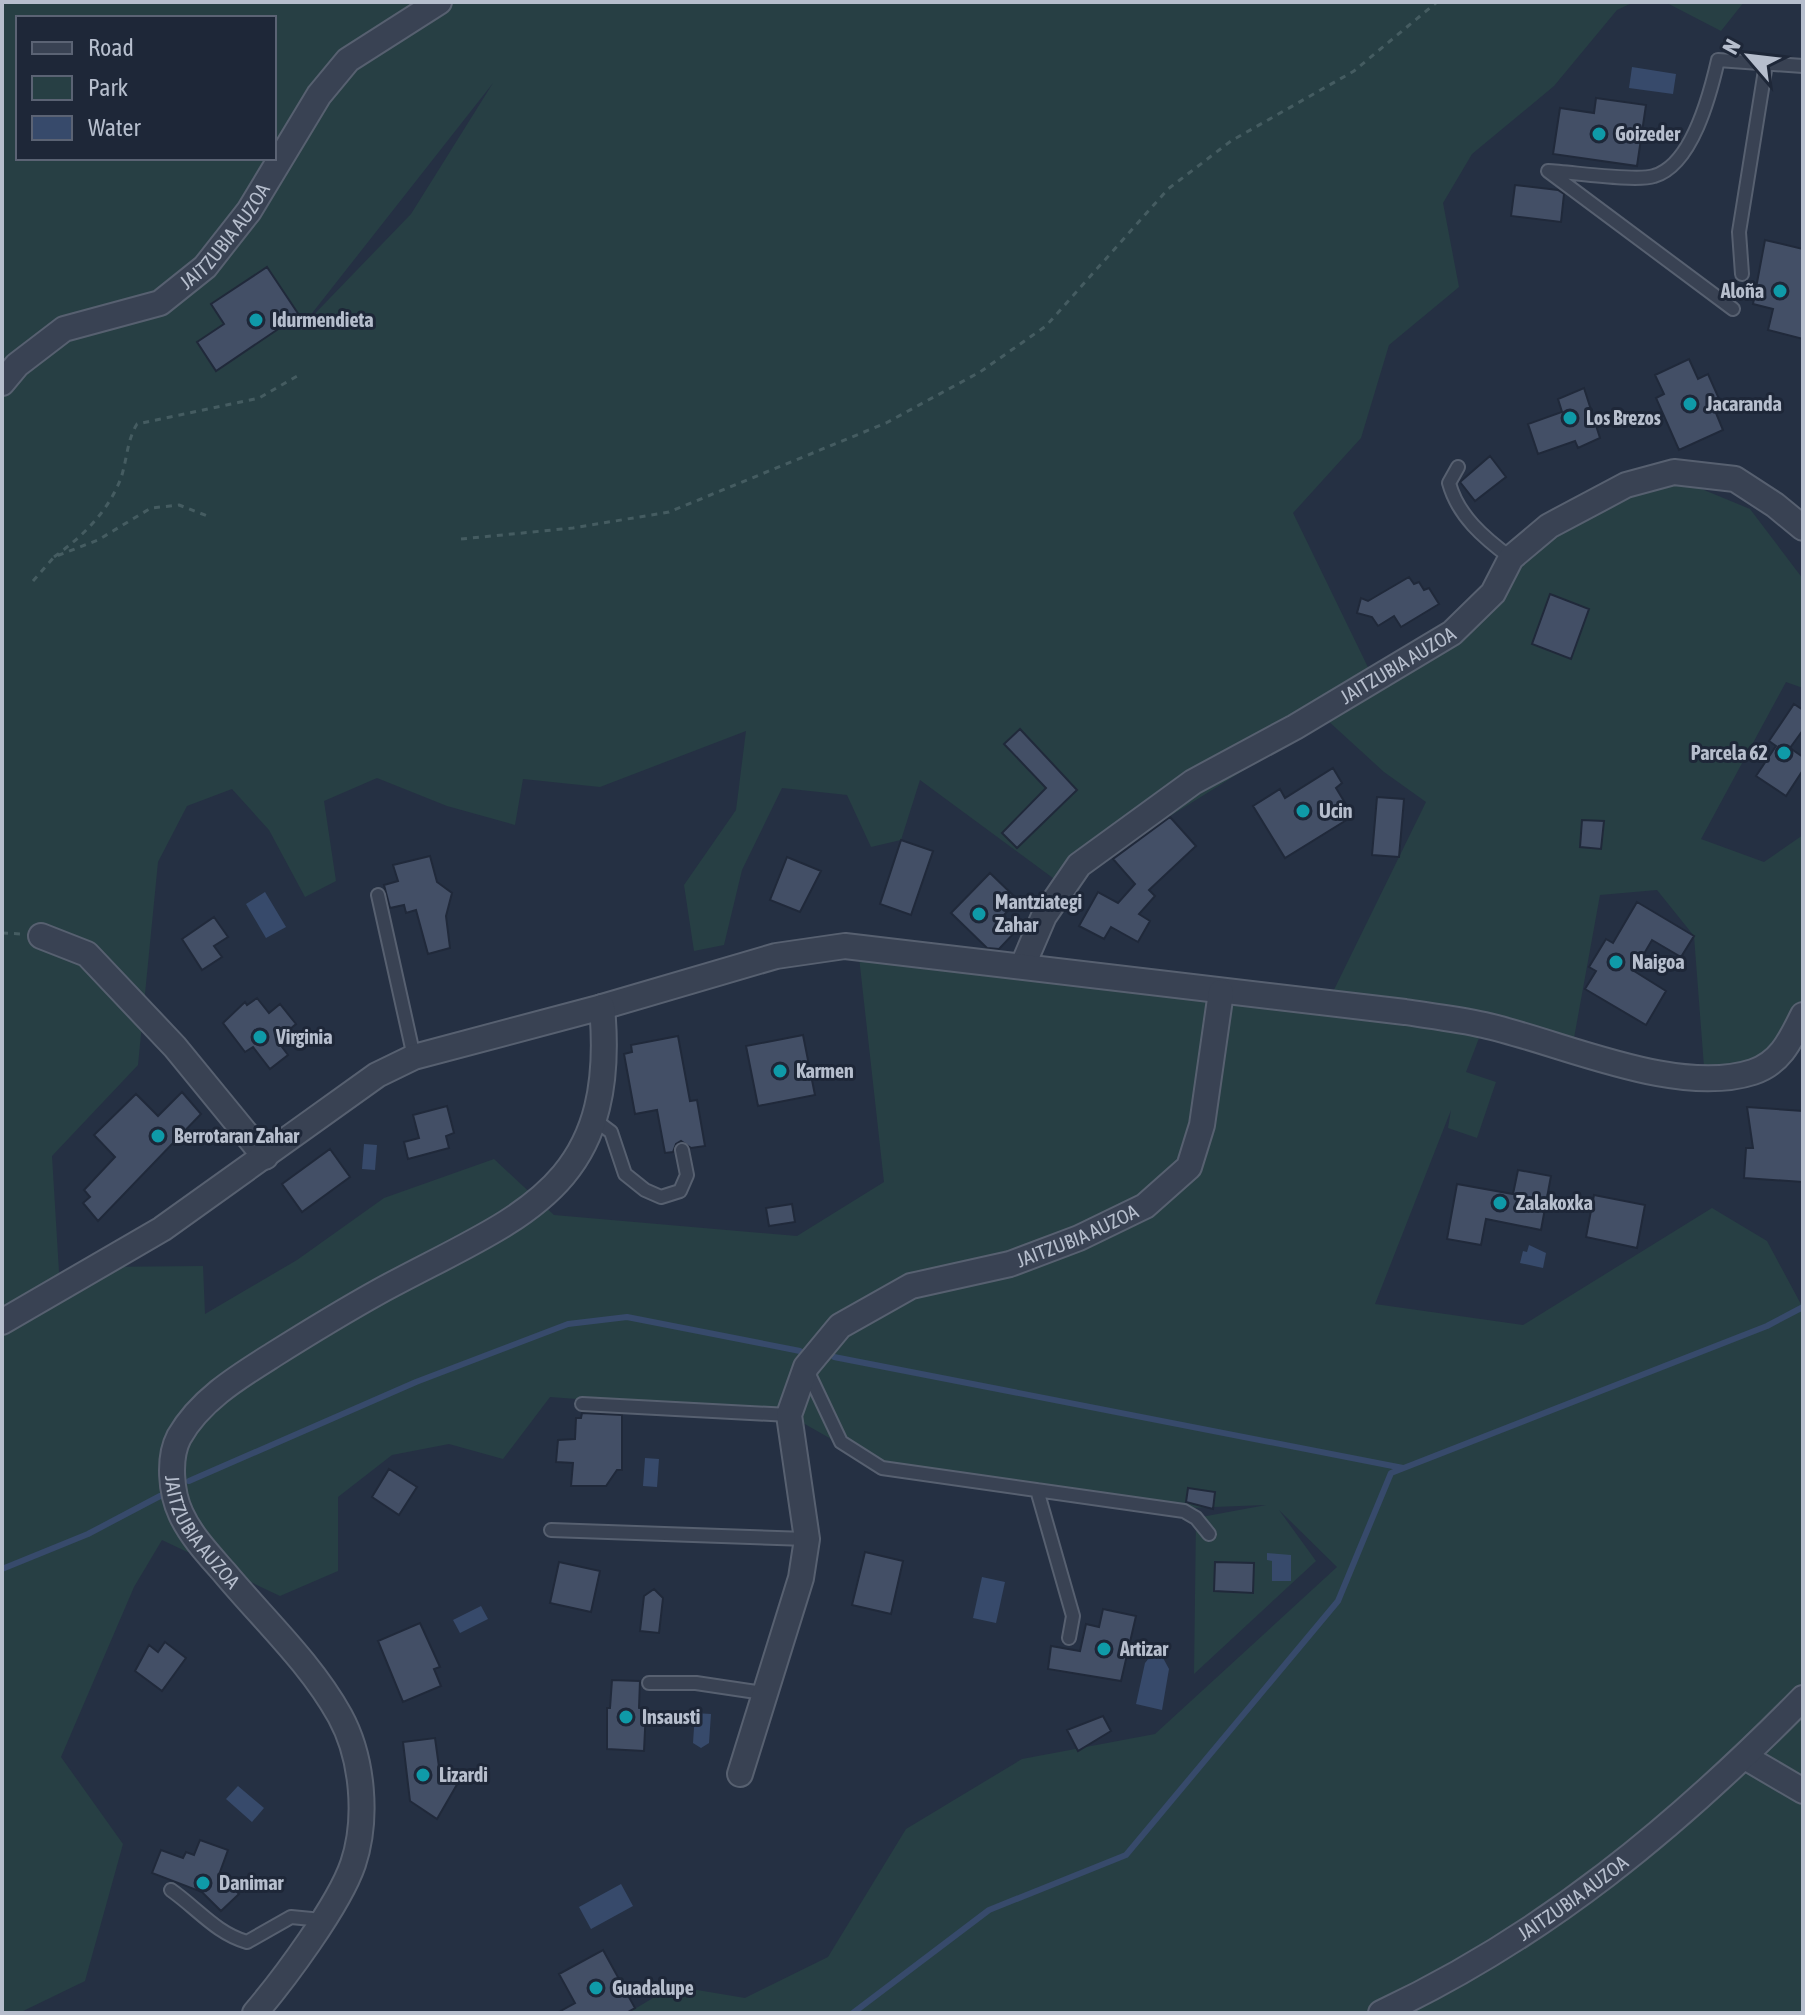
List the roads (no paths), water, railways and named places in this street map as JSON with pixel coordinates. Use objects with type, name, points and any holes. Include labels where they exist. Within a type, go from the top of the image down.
[{"type":"street","name":"JAITZUBIA AUZOA","points":[[2,383],[17,365],[64,329],[160,303],[205,267],[249,211],[319,95],[348,60],[439,2]]},
{"type":"street","name":"JAITZUBIA AUZOA","points":[[1023,965],[1044,916],[1079,865],[1193,782],[1295,727],[1452,633],[1493,593],[1511,558],[1549,526],[1613,492],[1674,472],[1735,479],[1803,528]]},
{"type":"street","points":[[41,936],[87,954],[175,1047],[265,1157]]},
{"type":"street","points":[[2,1322],[162,1229],[377,1075],[414,1057],[776,956],[845,946],[1405,1012],[1484,1025],[1631,1066],[1705,1080],[1754,1072],[1784,1053],[1803,1015]]},
{"type":"street","name":"JAITZUBIA AUZOA","points":[[740,1774],[801,1578],[807,1539],[789,1415],[806,1367],[840,1326],[911,1286],[1010,1264],[1079,1238],[1145,1206],[1189,1167],[1202,1125],[1221,992]]},
{"type":"street","name":"JAITZUBIA AUZOA","points":[[255,2013],[322,1920],[353,1865],[362,1812],[355,1756],[341,1717],[296,1652],[200,1544],[180,1513],[172,1473],[178,1439],[198,1411],[229,1383],[382,1290],[510,1222],[548,1194],[572,1163],[595,1120],[605,1080],[602,1007]]},
{"type":"street","name":"JAITZUBIA AUZOA","points":[[1381,2013],[1512,1943],[1594,1886],[1695,1805],[1803,1698]]},
{"type":"street","points":[[1745,1757],[1803,1791]]},
{"type":"lane","points":[[1733,309],[1548,171],[1653,177],[1676,165],[1709,101],[1718,60],[1803,66]]},
{"type":"lane","points":[[1742,274],[1739,232],[1766,64]]},
{"type":"lane","points":[[1458,467],[1449,483],[1455,504],[1487,540],[1511,558]]},
{"type":"lane","points":[[378,895],[414,1057]]},
{"type":"lane","points":[[595,1120],[611,1132],[625,1174],[645,1190],[661,1197],[680,1191],[687,1175],[682,1150]]},
{"type":"lane","points":[[806,1367],[841,1442],[882,1468],[1184,1511],[1196,1518],[1209,1534]]},
{"type":"lane","points":[[582,1404],[789,1415]]},
{"type":"lane","points":[[1037,1490],[1073,1616],[1069,1638]]},
{"type":"lane","points":[[551,1530],[807,1539]]},
{"type":"lane","points":[[649,1683],[696,1683],[763,1693]]},
{"type":"lane","points":[[171,1890],[201,1911],[223,1935],[247,1942],[291,1917],[322,1920]]},
{"type":"water","points":[[1632,67],[1676,74],[1673,94],[1629,88]]},
{"type":"water","points":[[265,892],[286,927],[266,938],[246,904]]},
{"type":"water","points":[[364,1144],[377,1145],[375,1170],[362,1169]]},
{"type":"water","points":[[1529,1245],[1546,1253],[1543,1268],[1520,1263],[1523,1251],[1527,1252]]},
{"type":"water","points":[[645,1458],[659,1459],[657,1487],[643,1486]]},
{"type":"water","points":[[1267,1553],[1291,1555],[1291,1581],[1272,1581],[1272,1561],[1267,1560]]},
{"type":"water","points":[[982,1577],[1005,1582],[996,1623],[973,1618]]},
{"type":"water","points":[[481,1606],[488,1619],[460,1633],[453,1620]]},
{"type":"water","points":[[1162,1656],[1169,1669],[1162,1710],[1136,1704],[1145,1663],[1149,1658]]},
{"type":"water","points":[[695,1713],[711,1714],[709,1743],[701,1748],[693,1743]]},
{"type":"water","points":[[238,1786],[264,1808],[252,1822],[226,1799]]},
{"type":"water","points":[[621,1884],[633,1906],[591,1929],[579,1907]]},
{"type":"waterway","points":[[853,2013],[989,1910],[1126,1855],[1338,1601],[1391,1473],[1767,1326],[1803,1307]]},
{"type":"waterway","points":[[189,1481],[416,1382],[568,1324],[627,1317],[800,1351]]},
{"type":"waterway","points":[[834,1357],[1403,1468]]},
{"type":"waterway","points":[[2,1569],[88,1534],[160,1496]]},
{"type":"place","name":"Goizeder","points":[[1599,134]]},
{"type":"place","name":"Aloña","points":[[1780,291]]},
{"type":"place","name":"Idurmendieta","points":[[256,320]]},
{"type":"place","name":"Jacaranda","points":[[1690,404]]},
{"type":"place","name":"Los Brezos","points":[[1570,418]]},
{"type":"place","name":"Parcela 62","points":[[1784,753]]},
{"type":"place","name":"Ucin","points":[[1303,811]]},
{"type":"place","name":"Mantziategi Zahar","points":[[979,914]]},
{"type":"place","name":"Naigoa","points":[[1616,962]]},
{"type":"place","name":"Virginia","points":[[260,1037]]},
{"type":"place","name":"Karmen","points":[[780,1071]]},
{"type":"place","name":"Berrotaran Zahar","points":[[158,1136]]},
{"type":"place","name":"Zalakoxka","points":[[1500,1203]]},
{"type":"place","name":"Artizar","points":[[1104,1649]]},
{"type":"place","name":"Insausti","points":[[626,1717]]},
{"type":"place","name":"Lizardi","points":[[423,1775]]},
{"type":"place","name":"Danimar","points":[[203,1883]]},
{"type":"place","name":"Guadalupe","points":[[596,1988]]}]
